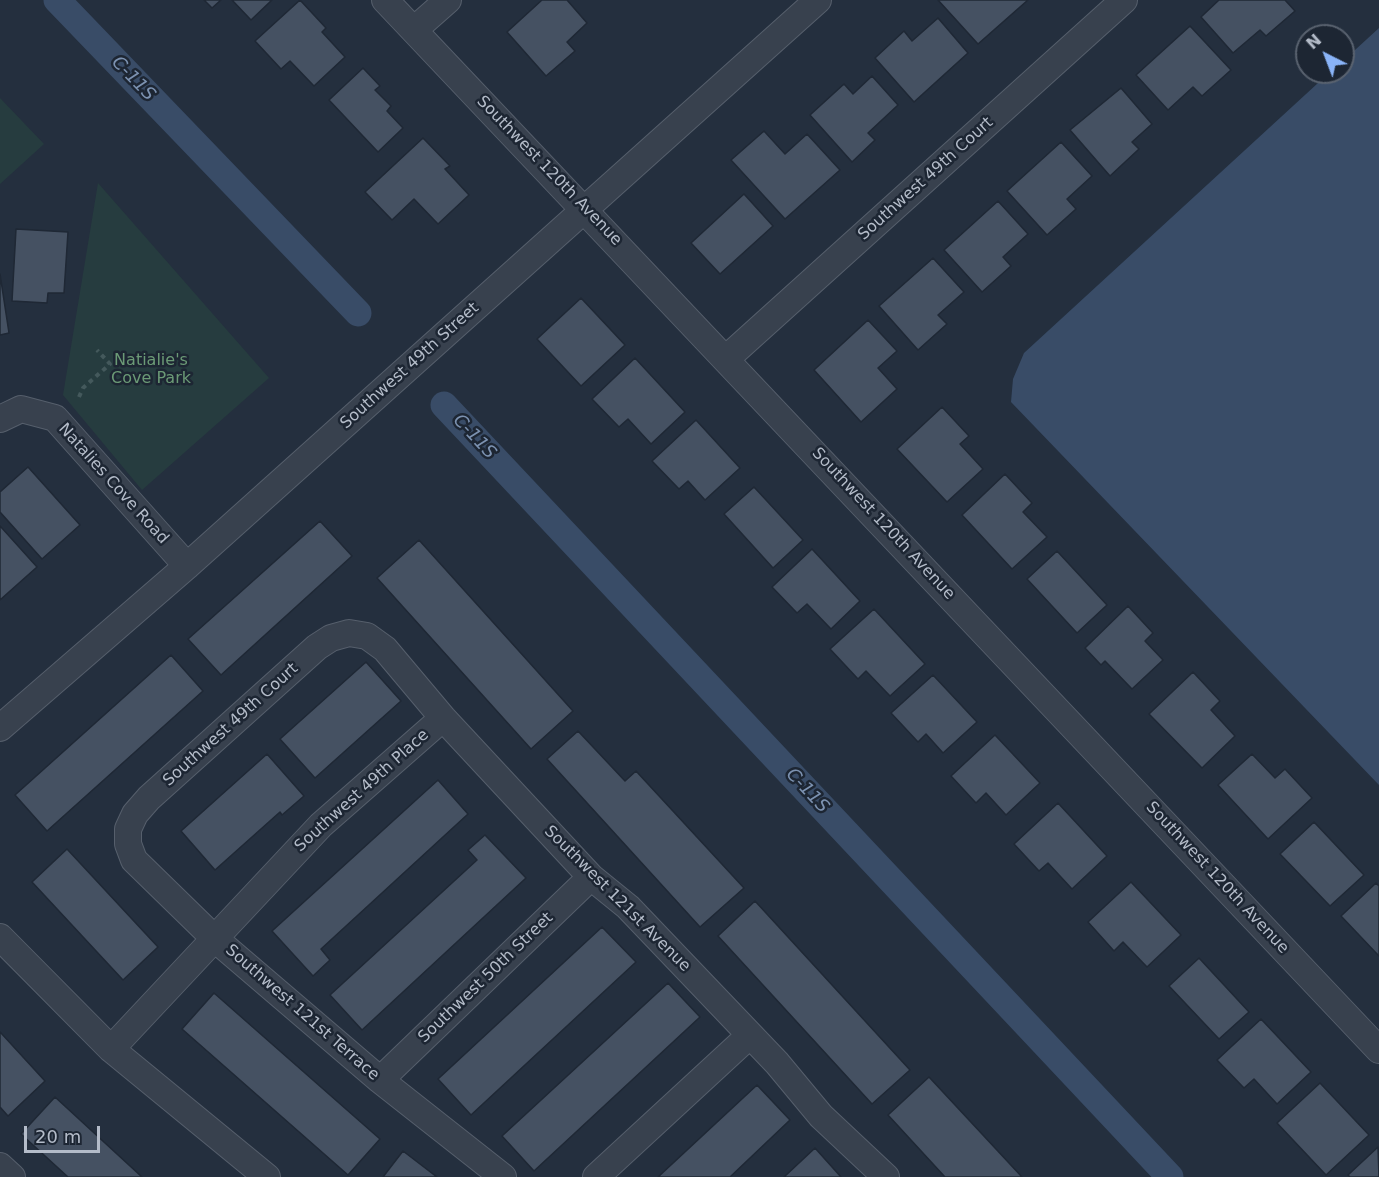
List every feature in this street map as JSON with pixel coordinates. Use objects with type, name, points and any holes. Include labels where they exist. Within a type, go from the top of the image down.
[{"type":"street","name":"Southwest 120th Avenue","points":[[385,0],[727,358],[1379,1050]]},
{"type":"street","points":[[414,30],[448,0]]},
{"type":"street","name":"Southwest 49th Street","points":[[0,728],[187,566],[818,0]]},
{"type":"street","name":"Southwest 49th Court","points":[[727,358],[1124,0]]},
{"type":"street","name":"Natalies Cove Road","points":[[0,419],[21,409],[55,418],[187,566]]},
{"type":"street","name":"Southwest 121st Avenue","points":[[344,634],[355,633],[375,640],[443,718],[591,877],[628,907],[750,1035],[821,1116],[886,1177]]},
{"type":"street","name":"Southwest 49th Court","points":[[128,829],[135,814],[149,798],[317,647],[344,634]]},
{"type":"street","name":"Southwest 49th Place","points":[[111,1049],[321,825],[443,718]]},
{"type":"street","name":"Southwest 121st Terrace","points":[[128,829],[128,844],[134,860],[214,938],[380,1080],[503,1177]]},
{"type":"street","name":"Southwest 50th Street","points":[[380,1080],[591,877]]},
{"type":"street","points":[[0,937],[111,1049],[267,1177]]},
{"type":"street","points":[[596,1177],[750,1035]]},
{"type":"street","points":[[0,1166],[12,1177]]},
{"type":"path","points":[[79,397],[83,388],[110,364],[97,350]]},
{"type":"green space","points":[[0,98],[44,144],[0,184]]},
{"type":"green space","name":"Natialie's Cove Park","points":[[98,183],[269,378],[142,490],[63,395]]},
{"type":"water","points":[[1379,28],[1379,785],[1011,402],[1013,379],[1024,353],[1317,84],[1355,84],[1355,50]]},
{"type":"building","points":[[204,0],[221,0],[212,8]]},
{"type":"building","points":[[232,0],[272,0],[251,20]]},
{"type":"building","points":[[300,0],[326,28],[322,32],[345,57],[314,86],[290,61],[281,69],[255,41]]},
{"type":"building","points":[[542,0],[567,0],[587,23],[567,42],[575,51],[546,76],[507,32]]},
{"type":"building","points":[[938,0],[1028,0],[978,44]]},
{"type":"building","points":[[1219,0],[1285,0],[1295,11],[1266,36],[1260,30],[1233,53],[1201,17]]},
{"type":"building","points":[[938,18],[968,53],[914,102],[875,58],[904,31],[912,41]]},
{"type":"building","points":[[1190,26],[1231,70],[1202,96],[1193,87],[1168,110],[1136,75]]},
{"type":"building","points":[[363,68],[380,86],[375,90],[391,106],[387,111],[403,128],[378,152],[329,100]]},
{"type":"building","points":[[872,76],[898,105],[868,133],[875,140],[852,162],[810,115],[844,84],[853,94]]},
{"type":"building","points":[[1121,88],[1152,124],[1132,142],[1139,149],[1110,176],[1070,130]]},
{"type":"building","points":[[764,131],[785,154],[807,134],[840,170],[785,219],[731,160]]},
{"type":"building","points":[[423,138],[450,166],[445,169],[469,195],[438,224],[414,199],[392,220],[365,192]]},
{"type":"building","points":[[1061,142],[1092,176],[1067,199],[1076,209],[1047,235],[1007,191]]},
{"type":"building","points":[[744,194],[773,226],[720,274],[691,243]]},
{"type":"building","points":[[998,201],[1028,234],[1003,257],[1011,266],[982,292],[944,250]]},
{"type":"building","points":[[16,229],[68,232],[64,293],[48,293],[47,303],[12,301]]},
{"type":"building","points":[[933,258],[964,292],[938,315],[947,324],[918,350],[879,306]]},
{"type":"building","points":[[0,274],[9,333],[0,335]]},
{"type":"building","points":[[581,298],[625,345],[581,386],[537,339]]},
{"type":"building","points":[[868,320],[897,351],[878,368],[897,389],[861,422],[814,370]]},
{"type":"building","points":[[635,358],[685,412],[651,444],[628,419],[619,427],[592,399]]},
{"type":"building","points":[[942,407],[969,436],[960,444],[983,469],[947,502],[897,449]]},
{"type":"building","points":[[696,420],[740,468],[705,500],[688,481],[679,489],[652,461]]},
{"type":"building","points":[[28,467],[80,525],[42,559],[0,512],[0,492]]},
{"type":"building","points":[[1005,474],[1032,503],[1023,512],[1047,537],[1012,569],[962,515]]},
{"type":"building","points":[[754,487],[803,540],[773,568],[724,514]]},
{"type":"building","points":[[320,521],[352,556],[221,675],[188,639]]},
{"type":"building","points":[[0,526],[37,567],[0,600]]},
{"type":"building","points":[[419,540],[573,711],[531,749],[377,578]]},
{"type":"building","points":[[812,549],[860,601],[831,629],[807,604],[797,613],[772,587]]},
{"type":"building","points":[[1057,551],[1107,605],[1077,633],[1027,579]]},
{"type":"building","points":[[1128,606],[1153,633],[1145,641],[1163,660],[1132,689],[1105,661],[1101,665],[1085,648]]},
{"type":"building","points":[[874,609],[925,664],[890,696],[866,671],[858,679],[830,649]]},
{"type":"building","points":[[171,655],[203,691],[47,831],[15,795]]},
{"type":"building","points":[[366,662],[401,701],[315,778],[280,739]]},
{"type":"building","points":[[1193,672],[1220,701],[1211,710],[1235,736],[1202,768],[1149,714]]},
{"type":"building","points":[[933,675],[977,722],[943,753],[926,734],[918,742],[891,713]]},
{"type":"building","points":[[578,731],[625,781],[636,771],[744,888],[700,927],[547,759]]},
{"type":"building","points":[[995,735],[1040,783],[1006,815],[986,793],[976,803],[951,776]]},
{"type":"building","points":[[267,754],[304,796],[282,815],[280,812],[215,870],[181,831]]},
{"type":"building","points":[[1252,754],[1275,778],[1285,769],[1312,798],[1268,839],[1218,785]]},
{"type":"building","points":[[438,780],[468,814],[321,949],[330,960],[313,976],[272,931]]},
{"type":"building","points":[[1058,803],[1107,856],[1072,889],[1048,863],[1039,871],[1014,844]]},
{"type":"building","points":[[1314,822],[1364,875],[1330,906],[1280,854]]},
{"type":"building","points":[[485,835],[526,878],[362,1030],[330,995],[477,860],[468,850]]},
{"type":"building","points":[[67,849],[158,947],[123,980],[32,882]]},
{"type":"building","points":[[1131,882],[1181,935],[1147,967],[1123,942],[1114,951],[1088,922]]},
{"type":"building","points":[[1376,883],[1379,886],[1379,956],[1341,916]]},
{"type":"building","points":[[755,901],[910,1070],[872,1104],[718,936]]},
{"type":"building","points":[[602,927],[636,962],[471,1115],[438,1079]]},
{"type":"building","points":[[1199,958],[1249,1012],[1219,1039],[1169,986]]},
{"type":"building","points":[[668,983],[700,1017],[534,1171],[502,1136]]},
{"type":"building","points":[[214,993],[380,1139],[348,1175],[182,1029]]},
{"type":"building","points":[[1261,1019],[1311,1072],[1277,1104],[1254,1079],[1244,1088],[1217,1060]]},
{"type":"building","points":[[0,1032],[45,1081],[8,1116],[0,1107]]},
{"type":"building","points":[[929,1077],[1022,1177],[945,1177],[888,1115]]},
{"type":"building","points":[[1320,1083],[1369,1135],[1326,1175],[1277,1123]]},
{"type":"building","points":[[757,1085],[790,1120],[730,1177],[658,1177]]},
{"type":"building","points":[[55,1097],[142,1177],[68,1177],[21,1134]]},
{"type":"building","points":[[1378,1147],[1379,1177],[1350,1177],[1348,1175]]},
{"type":"building","points":[[815,1148],[841,1177],[784,1177]]},
{"type":"building","points":[[403,1151],[437,1177],[383,1177]]},
{"type":"waterway","name":"C-11S","points":[[57,0],[358,313]]},
{"type":"waterway","name":"C-11S","points":[[444,405],[1170,1177]]}]
